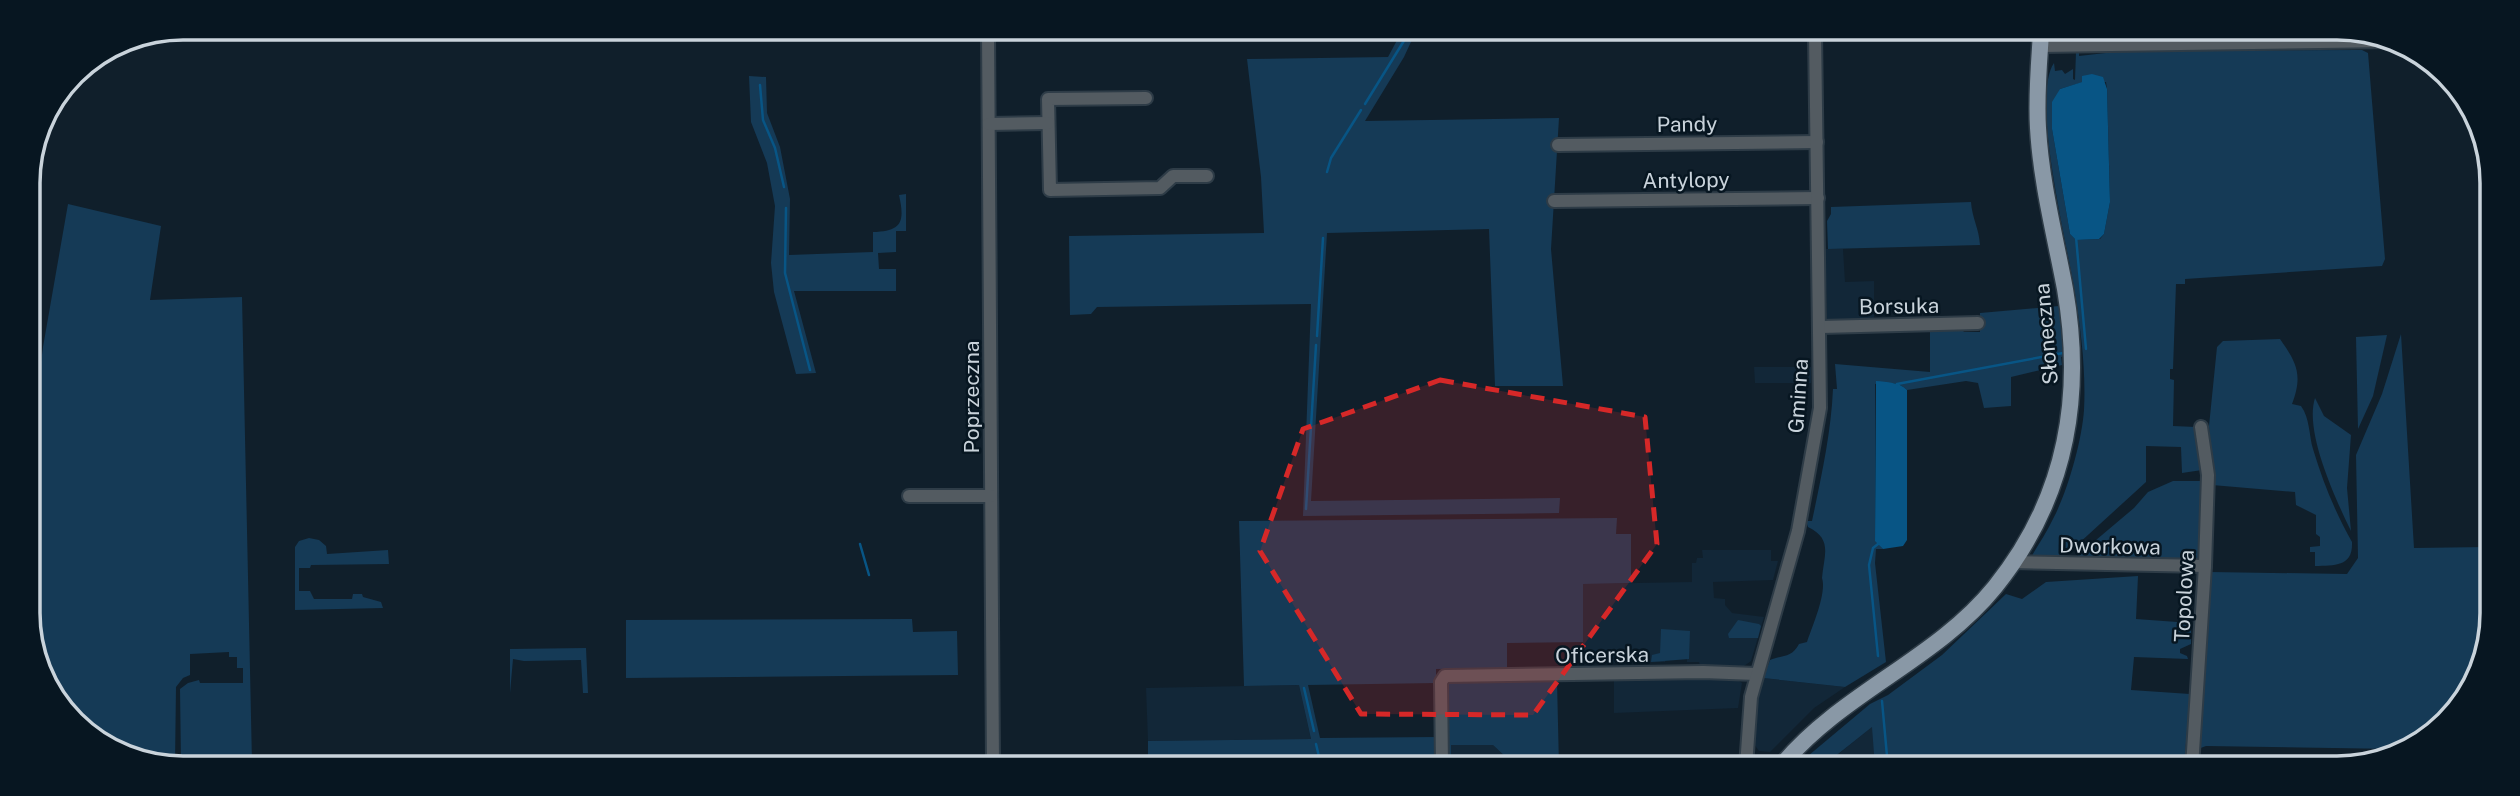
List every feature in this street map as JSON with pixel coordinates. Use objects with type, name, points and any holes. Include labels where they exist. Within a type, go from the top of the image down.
[{"type":"main road","name":"Słoneczna","points":[[1792,755],[1826,721],[1935,643],[1994,589],[2040,517],[2054,483],[2067,435],[2074,369],[2070,320],[2038,128],[2041,40]]},
{"type":"street","name":"Poprzeczna","points":[[988,40],[993,756]]},
{"type":"street","name":"Gminna","points":[[1749,755],[1751,697],[1796,538],[1820,408],[1815,40]]},
{"type":"street","points":[[2215,40],[2351,41]]},
{"type":"street","points":[[1146,97],[1048,99],[1050,190],[1160,188],[1173,176],[1207,176]]},
{"type":"street","points":[[989,124],[1048,123]]},
{"type":"street","name":"Pandy","points":[[1558,145],[1817,142]]},
{"type":"street","name":"Antylopy","points":[[1554,201],[1818,198]]},
{"type":"street","name":"Borsuka","points":[[1821,327],[1978,323]]},
{"type":"street","name":"Topolowa","points":[[2193,755],[2208,475],[2202,427]]},
{"type":"street","points":[[909,496],[991,496]]},
{"type":"street","name":"Dworkowa","points":[[2013,562],[2205,566]]},
{"type":"street","name":"Oficerska","points":[[1442,755],[1441,682],[1449,676],[1703,672],[1756,674]]},
{"type":"highlighted area","points":[[1440,380],[1645,417],[1657,544],[1533,715],[1361,714],[1260,551],[1303,429]]},
{"type":"shaded area","points":[[1397,40],[1412,40],[1365,121],[1559,118],[1551,249],[1563,386],[1495,386],[1489,229],[1327,233],[1311,501],[1560,498],[1559,513],[1303,516],[1311,304],[1097,307],[1091,314],[1070,315],[1069,236],[1264,233],[1261,177],[1247,59],[1388,57]]},
{"type":"shaded area","points":[[2362,50],[2368,53],[2385,259],[2382,266],[2185,279],[2185,284],[2176,284],[2173,369],[2170,369],[2170,379],[2174,380],[2173,426],[2196,427],[2202,470],[2182,473],[2181,447],[2146,446],[2146,482],[2077,545],[2050,561],[2030,559],[2051,523],[2064,493],[2077,450],[2084,410],[2084,366],[2079,322],[2048,139],[2048,81],[2054,63],[2055,71],[2062,70],[2065,74],[2073,69],[2075,80],[2076,52],[2079,52],[2079,56],[2123,51]],"holes":[[[2083,82],[2106,82],[2110,202],[2104,234],[2100,239],[2076,240],[2070,234],[2052,129],[2060,89]]]},
{"type":"shaded area","points":[[2092,74],[2103,77],[2107,89],[2110,202],[2104,234],[2099,239],[2076,240],[2070,234],[2052,129],[2052,102],[2060,89],[2082,82],[2082,76]]},
{"type":"shaded area","points":[[749,76],[766,77],[767,113],[780,147],[790,199],[789,255],[873,252],[873,232],[896,227],[902,212],[899,195],[906,194],[906,231],[896,231],[896,252],[878,253],[879,269],[896,269],[896,291],[794,291],[816,373],[796,374],[774,292],[771,263],[775,206],[767,163],[751,122]]},
{"type":"shaded area","points":[[1971,202],[1980,245],[1828,249],[1827,221],[1831,207]]},
{"type":"shaded area","points":[[68,204],[161,226],[150,300],[242,297],[252,756],[181,756],[180,689],[199,680],[200,683],[243,683],[243,668],[237,668],[237,657],[229,657],[229,652],[190,654],[190,675],[183,678],[176,687],[175,756],[146,751],[104,732],[76,707],[55,676],[43,641],[40,613],[41,366]]},
{"type":"shaded area","points":[[1825,249],[1843,249],[1845,282],[1874,281],[1874,321],[1831,323],[1827,319]]},
{"type":"shaded area","points":[[2059,306],[2065,356],[2061,357],[2062,365],[2011,377],[2011,406],[1984,408],[1978,383],[1966,381],[1907,390],[1896,384],[1875,384],[1875,540],[1883,549],[1876,549],[1875,563],[1886,662],[1845,687],[1763,678],[1770,660],[1790,654],[1799,644],[1807,642],[1821,601],[1824,542],[1808,527],[1806,521],[1812,521],[1825,456],[1833,389],[1837,389],[1835,364],[1930,372],[1930,328],[1960,327],[1964,332],[1980,332],[1980,313]]},
{"type":"shaded area","points":[[2401,334],[2414,548],[2480,547],[2479,631],[2465,676],[2438,714],[2408,737],[2380,749],[2206,746],[2198,749],[2210,572],[2347,574],[2358,558],[2356,455],[2382,394]]},
{"type":"shaded area","points":[[2387,335],[2373,396],[2358,429],[2356,337]]},
{"type":"shaded area","points":[[2280,339],[2297,370],[2297,385],[2292,404],[2301,406],[2304,411],[2321,473],[2352,542],[2349,556],[2336,565],[2315,566],[2315,552],[2310,552],[2310,547],[2320,546],[2320,537],[2316,534],[2316,515],[2296,505],[2295,492],[2212,485],[2209,426],[2217,347],[2223,341]]},
{"type":"shaded area","points":[[1754,367],[1811,367],[1811,383],[1755,383]]},
{"type":"shaded area","points":[[1876,381],[1897,384],[1907,390],[1907,540],[1903,546],[1883,549],[1875,541]]},
{"type":"shaded area","points":[[2315,398],[2324,416],[2351,435],[2347,488],[2351,531],[2323,466],[2314,429]]},
{"type":"shaded area","points":[[2173,481],[2203,481],[2202,562],[2070,562],[2134,508],[2148,492]]},
{"type":"shaded area","points":[[1617,518],[1616,534],[1631,534],[1631,583],[1583,584],[1583,642],[1507,643],[1507,668],[1436,669],[1436,683],[1308,685],[1320,738],[1436,737],[1436,755],[1148,756],[1148,741],[1311,739],[1299,685],[1244,686],[1239,521]]},
{"type":"shaded area","points":[[309,538],[319,540],[326,546],[327,554],[388,550],[389,564],[311,565],[310,568],[299,568],[299,591],[310,591],[314,599],[352,599],[353,594],[362,594],[363,597],[381,602],[383,608],[295,610],[295,547],[299,541]]},
{"type":"shaded area","points":[[1702,550],[1771,550],[1771,561],[1778,561],[1773,580],[1713,582],[1714,598],[1725,599],[1725,605],[1732,613],[1764,617],[1751,661],[1744,666],[1700,666],[1699,662],[1687,662],[1687,659],[1666,659],[1665,662],[1583,663],[1583,584],[1692,582],[1692,563],[1696,563],[1697,558],[1703,558]]},
{"type":"shaded area","points":[[2138,576],[2136,619],[2191,623],[2191,644],[2180,649],[2180,653],[2188,659],[2134,657],[2131,690],[2190,694],[2185,755],[1874,755],[1872,727],[1837,755],[1809,755],[1870,704],[1888,695],[1942,655],[2006,594],[2022,599],[2046,582]]},
{"type":"shaded area","points":[[912,619],[913,632],[957,631],[958,675],[626,678],[626,620]]},
{"type":"shaded area","points":[[1738,620],[1759,624],[1761,626],[1758,638],[1729,638],[1728,634]]},
{"type":"shaded area","points":[[1661,629],[1690,631],[1689,659],[1651,662],[1652,655],[1660,653]]},
{"type":"shaded area","points":[[586,648],[588,693],[583,693],[581,660],[513,659],[510,693],[510,649]]},
{"type":"shaded area","points":[[1571,678],[1571,681],[1557,681],[1559,755],[1504,755],[1493,745],[1451,745],[1451,755],[1446,755],[1449,681]]},
{"type":"shaded area","points":[[1614,678],[1734,678],[1742,683],[1738,708],[1614,713]]},
{"type":"shaded area","points":[[1763,678],[1845,687],[1814,708],[1770,752],[1759,751],[1754,744],[1757,706]]},
{"type":"shaded area","points":[[1299,685],[1311,739],[1148,741],[1146,688]]},
{"type":"shaded area","points":[[1873,726],[1874,755],[1837,755]]},
{"type":"shaded area","points":[[1451,745],[1493,745],[1504,755],[1451,755]]},
{"type":"waterway","points":[[1365,104],[1404,40]]},
{"type":"waterway","points":[[760,85],[763,120],[775,148],[784,187]]},
{"type":"waterway","points":[[1327,172],[1331,158],[1361,110]]},
{"type":"waterway","points":[[786,208],[785,273],[810,370]]},
{"type":"waterway","points":[[2076,237],[2086,349]]},
{"type":"waterway","points":[[1317,336],[1323,238]]},
{"type":"waterway","points":[[1306,509],[1316,345]]},
{"type":"waterway","points":[[1897,384],[2063,353]]},
{"type":"waterway","points":[[860,544],[869,575]]},
{"type":"waterway","points":[[1878,544],[1873,548],[1869,565],[1878,656]]},
{"type":"waterway","points":[[1304,688],[1314,731]]},
{"type":"waterway","points":[[1882,701],[1887,755]]},
{"type":"waterway","points":[[1316,744],[1319,755]]}]
